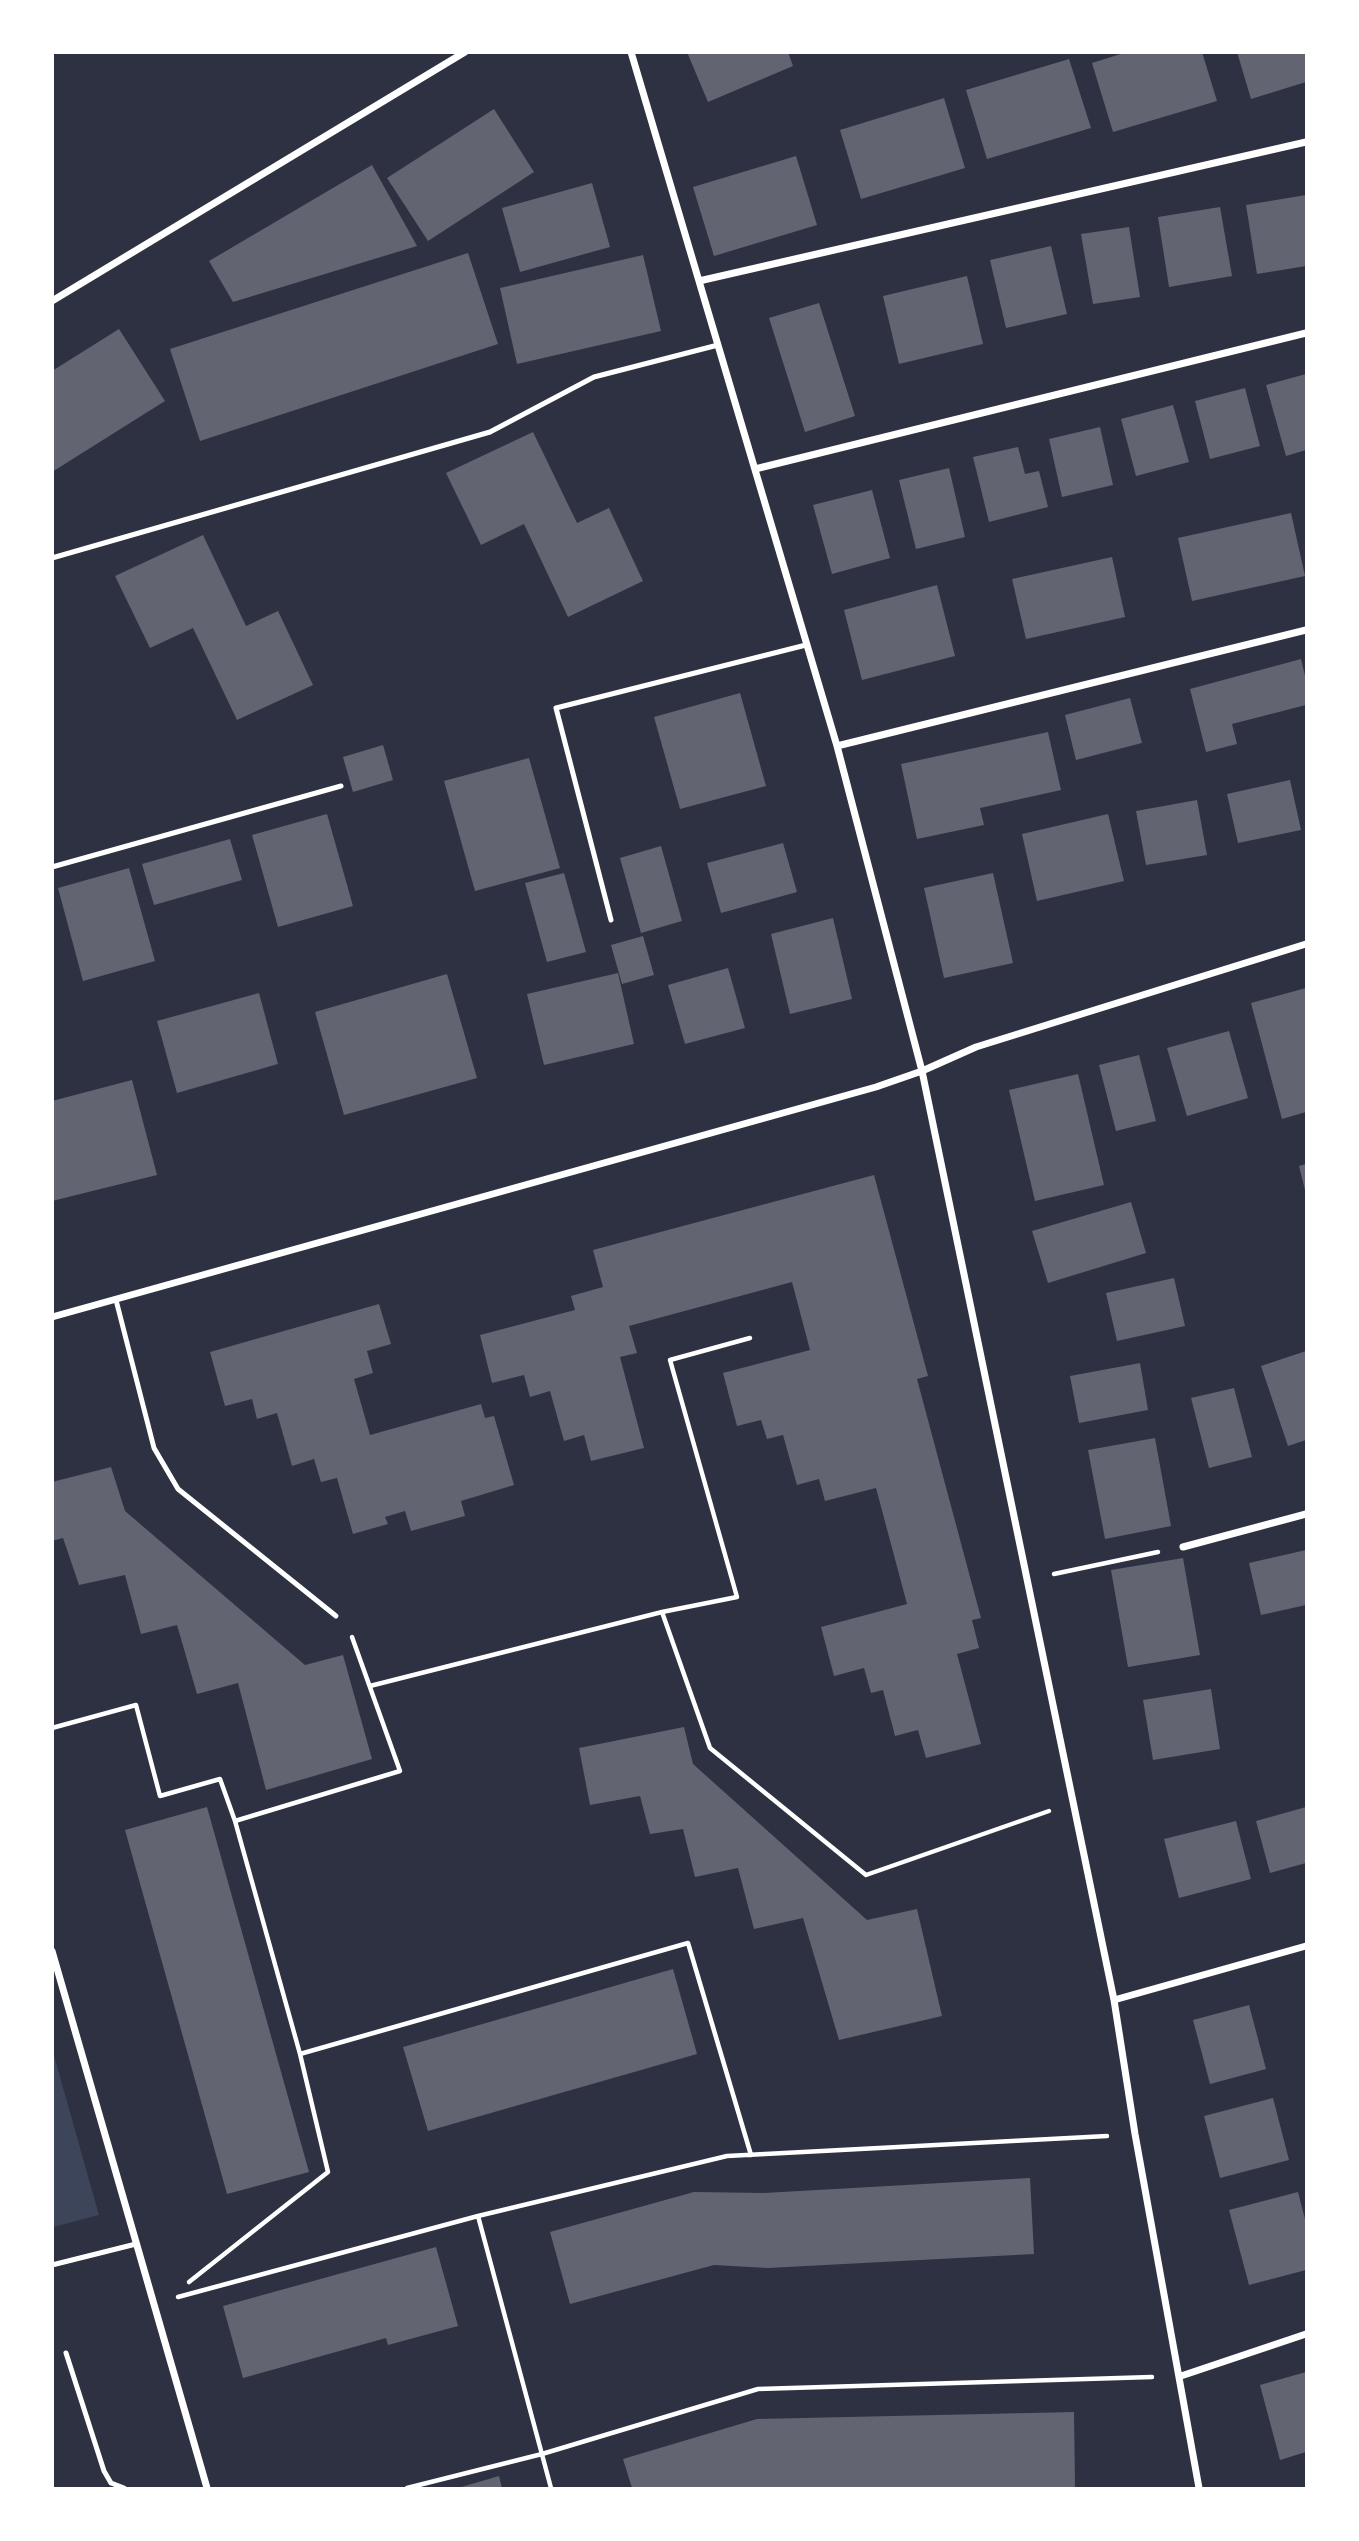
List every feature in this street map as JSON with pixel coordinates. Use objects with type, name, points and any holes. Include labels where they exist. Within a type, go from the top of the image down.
[{"type":"street","points":[[52,301],[465,52]]},
{"type":"street","points":[[631,52],[836,746],[922,1071],[1114,2000],[1135,2134],[1181,2376],[1199,2488]]},
{"type":"street","points":[[699,281],[1307,142]]},
{"type":"street","points":[[755,470],[1307,333]]},
{"type":"street","points":[[836,746],[1307,630]]},
{"type":"street","points":[[52,1317],[876,1087],[922,1071],[976,1047],[1307,944]]},
{"type":"street","points":[[1183,1547],[1307,1514]]},
{"type":"street","points":[[1114,2000],[1307,1946]]},
{"type":"street","points":[[52,1951],[207,2488]]},
{"type":"street","points":[[1181,2376],[1307,2334]]},
{"type":"lane","points":[[52,558],[490,432],[594,377],[718,345]]},
{"type":"lane","points":[[611,920],[556,708],[806,645]]},
{"type":"lane","points":[[52,867],[341,786]]},
{"type":"lane","points":[[116,1300],[154,1448],[178,1489],[336,1616]]},
{"type":"lane","points":[[52,2264],[136,2244]]},
{"type":"lane","points":[[66,2353],[104,2471],[111,2483],[124,2488]]},
{"type":"path","points":[[370,1686],[662,1612],[737,1597],[670,1360],[750,1338]]},
{"type":"path","points":[[1027,1580],[1183,1547]]},
{"type":"path","points":[[662,1612],[710,1748],[866,1875],[1073,1803]]},
{"type":"path","points":[[235,1821],[400,1771],[352,1637],[341,1629]]},
{"type":"path","points":[[52,1728],[135,1705],[160,1796],[220,1779],[235,1821],[300,2054],[328,2172],[189,2282]]},
{"type":"path","points":[[300,2054],[688,1943],[751,2155]]},
{"type":"path","points":[[153,2304],[478,2216],[727,2156],[1135,2134]]},
{"type":"path","points":[[478,2216],[551,2488]]},
{"type":"path","points":[[407,2488],[542,2454],[758,2389],[1181,2376]]},
{"type":"shaded area","points":[[53,2052],[99,2215],[52,2227]]},
{"type":"building","points":[[687,52],[788,52],[793,66],[708,102]]},
{"type":"building","points":[[1127,52],[1202,52],[1217,101],[1113,132],[1092,63]]},
{"type":"building","points":[[1237,52],[1306,52],[1306,82],[1251,99]]},
{"type":"building","points":[[1069,59],[1091,128],[987,159],[966,90]]},
{"type":"building","points":[[944,98],[965,168],[861,199],[840,130]]},
{"type":"building","points":[[494,109],[534,172],[428,241],[387,178]]},
{"type":"building","points":[[796,156],[817,225],[714,256],[693,187]]},
{"type":"building","points":[[372,165],[417,246],[233,302],[209,261]]},
{"type":"building","points":[[592,183],[610,247],[520,272],[502,208]]},
{"type":"building","points":[[1306,195],[1306,266],[1257,274],[1246,205]]},
{"type":"building","points":[[1220,207],[1232,276],[1169,287],[1158,217]]},
{"type":"building","points":[[1129,227],[1140,297],[1093,304],[1081,234]]},
{"type":"building","points":[[1051,246],[1067,314],[1006,328],[990,260]]},
{"type":"building","points":[[468,253],[498,344],[200,441],[170,349]]},
{"type":"building","points":[[643,255],[661,331],[517,364],[500,288]]},
{"type":"building","points":[[967,276],[983,344],[899,364],[883,296]]},
{"type":"building","points":[[819,303],[855,416],[805,432],[769,318]]},
{"type":"building","points":[[119,329],[165,401],[52,472],[52,371]]},
{"type":"building","points":[[1306,374],[1306,450],[1286,456],[1266,385]]},
{"type":"building","points":[[1245,388],[1260,446],[1210,459],[1195,401]]},
{"type":"building","points":[[1173,405],[1189,462],[1136,476],[1121,419]]},
{"type":"building","points":[[1100,427],[1113,485],[1062,497],[1049,439]]},
{"type":"building","points":[[533,432],[577,523],[609,508],[643,581],[568,617],[524,524],[481,545],[446,473]]},
{"type":"building","points":[[1018,447],[1025,474],[1039,471],[1048,507],[989,522],[973,457]]},
{"type":"building","points":[[949,468],[965,537],[916,549],[899,480]]},
{"type":"building","points":[[872,490],[890,558],[832,574],[813,505]]},
{"type":"building","points":[[1291,513],[1305,576],[1192,601],[1178,538]]},
{"type":"building","points":[[203,535],[246,626],[278,611],[313,685],[237,720],[193,628],[150,648],[115,576]]},
{"type":"building","points":[[1112,557],[1125,617],[1026,639],[1012,579]]},
{"type":"building","points":[[937,585],[955,656],[862,680],[844,610]]},
{"type":"building","points":[[1301,659],[1306,680],[1306,705],[1232,724],[1237,744],[1206,752],[1190,689]]},
{"type":"building","points":[[740,693],[766,786],[680,809],[654,717]]},
{"type":"building","points":[[1130,698],[1142,743],[1076,760],[1065,715]]},
{"type":"building","points":[[1048,732],[1061,790],[980,808],[984,825],[917,839],[901,764]]},
{"type":"building","points":[[383,745],[393,780],[353,792],[343,757]]},
{"type":"building","points":[[529,758],[560,868],[475,891],[444,781]]},
{"type":"building","points":[[1290,780],[1301,830],[1238,843],[1227,794]]},
{"type":"building","points":[[1197,800],[1207,855],[1146,865],[1136,811]]},
{"type":"building","points":[[327,814],[353,906],[278,927],[252,835]]},
{"type":"building","points":[[1108,814],[1124,881],[1037,901],[1022,834]]},
{"type":"building","points":[[230,839],[242,880],[154,905],[142,864]]},
{"type":"building","points":[[783,843],[797,892],[721,913],[707,863]]},
{"type":"building","points":[[661,846],[682,921],[641,933],[620,858]]},
{"type":"building","points":[[129,868],[155,961],[83,981],[58,888]]},
{"type":"building","points":[[564,873],[586,952],[547,962],[525,883]]},
{"type":"building","points":[[993,873],[1013,963],[944,978],[924,888]]},
{"type":"building","points":[[833,918],[852,999],[790,1014],[771,934]]},
{"type":"building","points":[[643,936],[654,975],[622,984],[611,945]]},
{"type":"building","points":[[728,968],[745,1028],[685,1044],[668,985]]},
{"type":"building","points":[[618,973],[634,1044],[544,1065],[527,994]]},
{"type":"building","points":[[447,974],[477,1078],[344,1115],[315,1012]]},
{"type":"building","points":[[1306,988],[1306,1112],[1282,1119],[1251,1003]]},
{"type":"building","points":[[259,993],[278,1064],[177,1093],[157,1021]]},
{"type":"building","points":[[1229,1031],[1248,1098],[1187,1116],[1167,1048]]},
{"type":"building","points":[[1139,1055],[1156,1121],[1116,1131],[1099,1065]]},
{"type":"building","points":[[1078,1074],[1104,1185],[1035,1201],[1009,1090]]},
{"type":"building","points":[[132,1080],[157,1175],[52,1201],[52,1101]]},
{"type":"building","points":[[1306,1164],[1306,1194],[1299,1166]]},
{"type":"building","points":[[874,1175],[928,1376],[917,1379],[981,1618],[972,1620],[979,1648],[957,1654],[981,1744],[926,1758],[918,1730],[895,1736],[883,1690],[871,1693],[864,1668],[834,1676],[821,1627],[907,1604],[876,1488],[825,1501],[819,1479],[797,1485],[783,1435],[767,1439],[761,1420],[737,1426],[723,1373],[810,1350],[792,1282],[629,1326],[637,1353],[620,1357],[644,1448],[591,1461],[584,1435],[564,1441],[550,1391],[530,1397],[524,1375],[492,1383],[480,1335],[575,1310],[571,1296],[603,1287],[593,1250]]},
{"type":"building","points":[[1131,1202],[1146,1253],[1048,1283],[1032,1231]]},
{"type":"building","points":[[1174,1278],[1185,1326],[1117,1341],[1106,1293]]},
{"type":"building","points":[[379,1304],[391,1344],[367,1351],[373,1373],[354,1379],[370,1435],[481,1404],[485,1418],[494,1416],[514,1485],[461,1501],[465,1516],[411,1531],[405,1511],[385,1517],[388,1524],[353,1534],[337,1478],[321,1482],[314,1459],[292,1466],[277,1413],[257,1419],[252,1399],[225,1406],[210,1352]]},
{"type":"building","points":[[1306,1351],[1306,1440],[1288,1446],[1261,1366]]},
{"type":"building","points":[[1140,1363],[1148,1410],[1079,1423],[1070,1376]]},
{"type":"building","points":[[1234,1388],[1252,1457],[1209,1468],[1191,1398]]},
{"type":"building","points":[[1155,1438],[1171,1526],[1105,1539],[1088,1450]]},
{"type":"building","points":[[111,1467],[125,1511],[305,1665],[343,1655],[372,1759],[266,1790],[238,1683],[197,1694],[177,1625],[141,1634],[125,1575],[79,1585],[63,1538],[52,1541],[52,1482]]},
{"type":"building","points":[[1306,1550],[1306,1605],[1261,1615],[1249,1563]]},
{"type":"building","points":[[1183,1558],[1200,1655],[1128,1667],[1111,1570]]},
{"type":"building","points":[[1211,1689],[1220,1749],[1153,1760],[1143,1700]]},
{"type":"building","points":[[684,1727],[693,1764],[867,1920],[917,1909],[942,2016],[839,2040],[803,1918],[754,1929],[738,1868],[695,1877],[683,1829],[650,1834],[640,1796],[590,1805],[579,1748]]},
{"type":"building","points":[[207,1807],[309,2172],[227,2194],[125,1830]]},
{"type":"building","points":[[1306,1807],[1306,1863],[1270,1873],[1256,1821]]},
{"type":"building","points":[[1236,1821],[1251,1879],[1179,1898],[1164,1839]]},
{"type":"building","points":[[673,1969],[697,2054],[428,2131],[403,2047]]},
{"type":"building","points":[[1249,2005],[1266,2069],[1210,2084],[1193,2020]]},
{"type":"building","points":[[1273,2098],[1289,2160],[1220,2178],[1204,2116]]},
{"type":"building","points":[[1030,2178],[1034,2254],[768,2268],[714,2265],[570,2304],[550,2232],[694,2192],[764,2193]]},
{"type":"building","points":[[1298,2192],[1306,2223],[1306,2270],[1249,2285],[1229,2210]]},
{"type":"building","points":[[436,2247],[458,2326],[388,2345],[386,2338],[243,2378],[223,2306]]},
{"type":"building","points":[[1306,2372],[1306,2452],[1280,2460],[1260,2385]]},
{"type":"building","points":[[1074,2412],[1075,2488],[632,2488],[623,2459],[757,2419]]},
{"type":"building","points":[[499,2476],[502,2488],[458,2488]]}]
